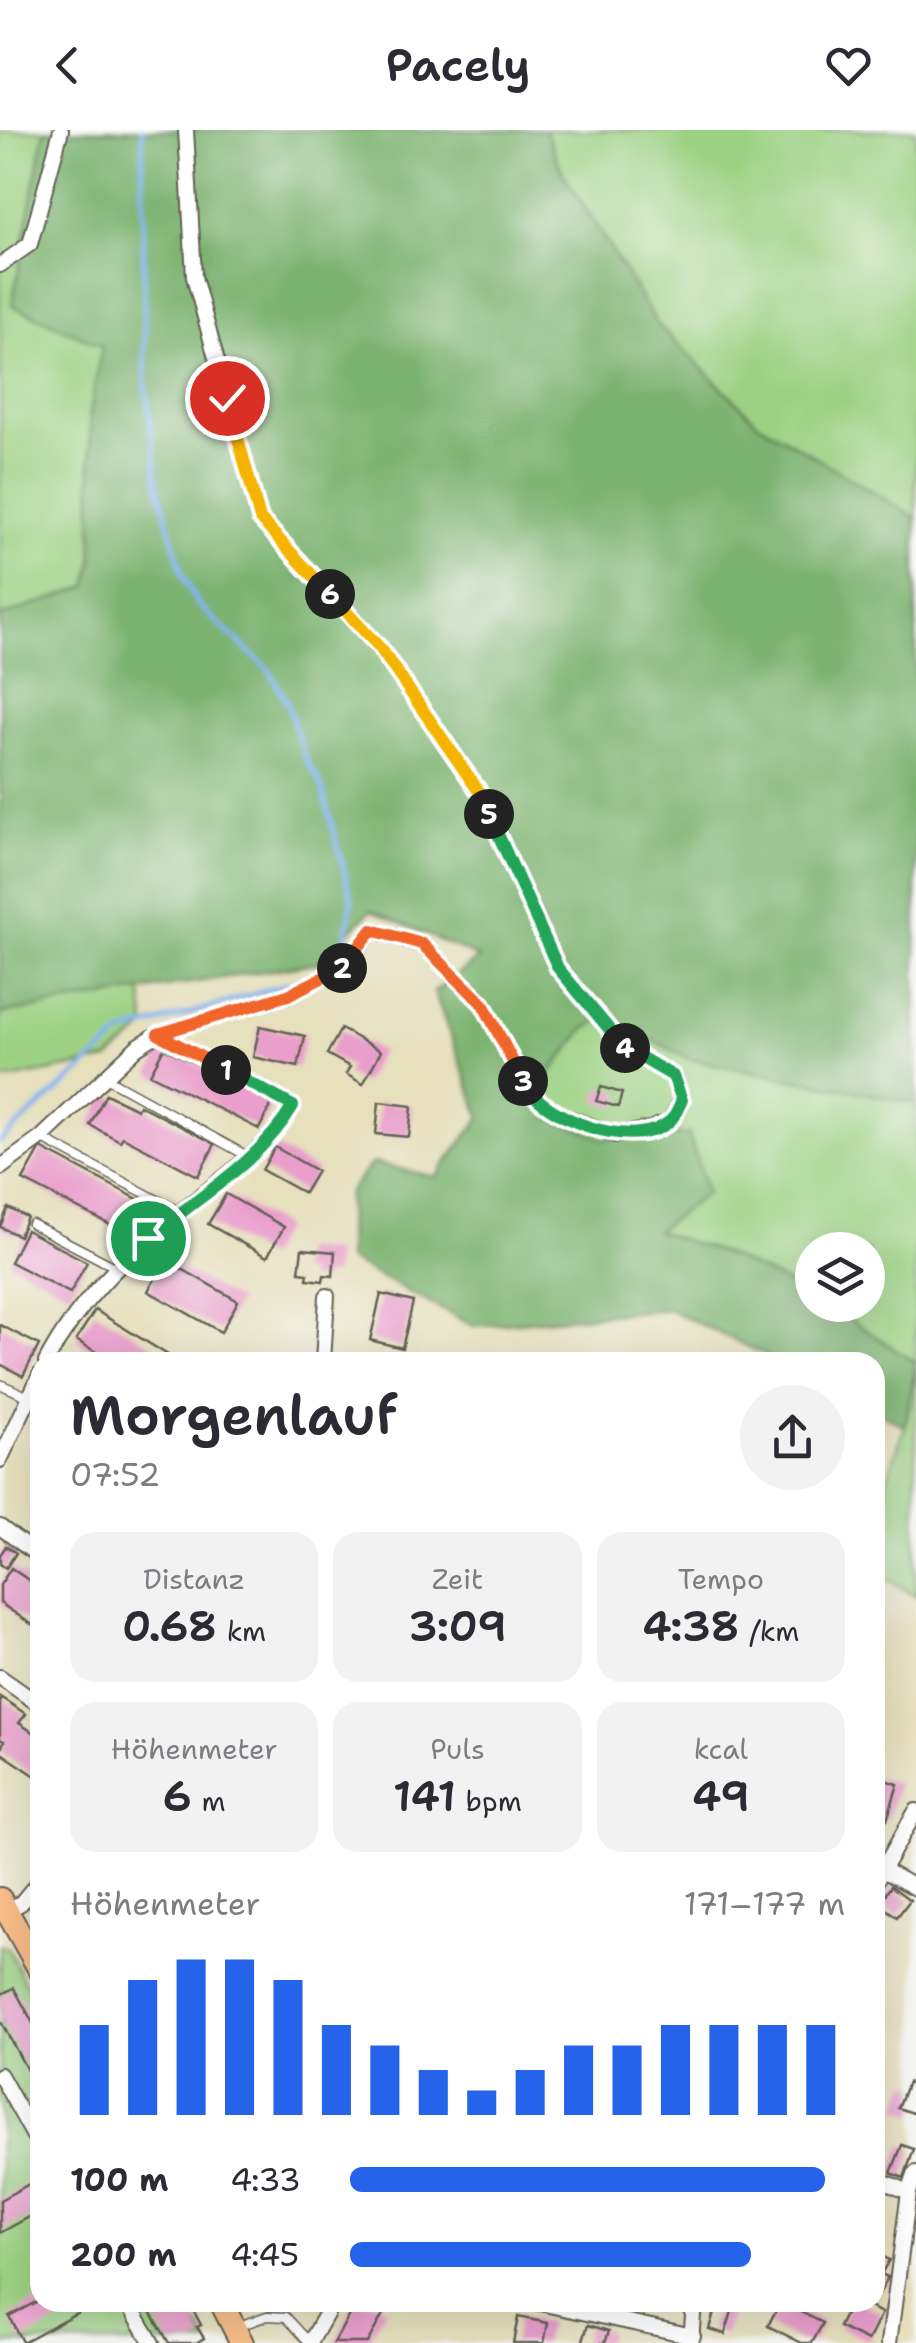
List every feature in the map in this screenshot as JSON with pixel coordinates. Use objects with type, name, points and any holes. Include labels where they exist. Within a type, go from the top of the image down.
[{"type":"main road","points":[[2,1908],[30,1954]]},
{"type":"main road","points":[[226,2312],[238,2336]]},
{"type":"street","points":[[0,266],[30,244],[62,130]]},
{"type":"street","points":[[0,1168],[41,1138],[137,1047],[158,1034],[288,995],[346,966],[372,930],[422,944],[483,1004],[528,1091],[554,1113],[616,1135],[670,1121],[682,1100],[673,1076],[628,1051],[558,968],[480,793],[380,648],[260,519],[194,276],[186,130]]},
{"type":"street","points":[[52,1352],[66,1326],[115,1267],[249,1157],[282,1124],[293,1106],[158,1034]]},
{"type":"street","points":[[324,1352],[327,1296]]},
{"type":"street","points":[[0,1460],[29,1396]]},
{"type":"street","points":[[0,1527],[30,1550]]},
{"type":"street","points":[[0,1677],[30,1698]]},
{"type":"street","points":[[885,1858],[916,1810]]},
{"type":"street","points":[[885,1870],[916,1888]]},
{"type":"street","points":[[2,1908],[21,1904],[30,1893]]},
{"type":"street","points":[[0,2075],[30,2129]]},
{"type":"street","points":[[890,2343],[908,2192],[916,2173]]},
{"type":"street","points":[[885,2182],[908,2192]]},
{"type":"street","points":[[134,2312],[152,2343]]},
{"type":"street","points":[[310,2342],[327,2312]]},
{"type":"street","points":[[578,2312],[692,2339],[693,2312]]},
{"type":"lane","points":[[106,1078],[249,1157]]},
{"type":"lane","points":[[41,1138],[180,1212]]},
{"type":"lane","points":[[32,1224],[115,1267]]},
{"type":"lane","points":[[0,1384],[29,1396]]},
{"type":"lane","points":[[238,2336],[256,2318],[276,2315],[286,2317],[310,2342]]},
{"type":"green space","points":[[0,130],[45,130],[12,305],[103,346],[90,413],[93,561],[87,587],[0,617]]},
{"type":"green space","points":[[45,130],[545,130],[562,171],[657,324],[757,422],[916,518],[916,1103],[690,1059],[606,1017],[585,1029],[544,1081],[547,1116],[603,1139],[689,1134],[707,1193],[656,1231],[725,1254],[795,1287],[795,1322],[854,1322],[916,1363],[905,1426],[885,1415],[885,1352],[759,1352],[668,1309],[473,1326],[347,1259],[348,1193],[372,1163],[436,1177],[481,1117],[434,992],[479,958],[371,910],[320,962],[0,1014],[0,617],[87,587],[93,561],[90,413],[102,346],[12,305]]},
{"type":"green space","points":[[545,130],[916,130],[916,518],[757,422],[657,324],[562,171]]},
{"type":"green space","points":[[142,990],[146,1028],[108,1060],[0,1081],[0,1014]]},
{"type":"green space","points":[[606,1016],[690,1059],[916,1103],[916,1363],[854,1322],[885,1322],[885,1232],[795,1232],[795,1287],[725,1254],[655,1231],[689,1134],[603,1139],[547,1116],[544,1081],[585,1029]]},
{"type":"green space","points":[[916,1367],[916,1596],[885,1577],[885,1485],[905,1426]]},
{"type":"green space","points":[[0,1945],[8,1949],[30,1992],[30,2312],[192,2312],[208,2343],[0,2343]]},
{"type":"building","points":[[260,1026],[305,1036],[298,1067],[253,1057]]},
{"type":"building","points":[[341,1029],[381,1051],[363,1084],[346,1074],[350,1067],[327,1054]]},
{"type":"building","points":[[164,1048],[272,1103],[259,1129],[150,1074]]},
{"type":"building","points":[[601,1087],[622,1093],[618,1107],[596,1101]]},
{"type":"building","points":[[106,1094],[137,1109],[139,1105],[215,1144],[198,1176],[123,1137],[120,1141],[90,1125]]},
{"type":"building","points":[[379,1102],[412,1106],[409,1137],[376,1134]]},
{"type":"building","points":[[275,1147],[317,1171],[304,1193],[262,1170]]},
{"type":"building","points":[[41,1148],[147,1204],[130,1235],[23,1180]]},
{"type":"building","points":[[226,1194],[284,1227],[267,1257],[208,1224]]},
{"type":"building","points":[[8,1208],[27,1217],[19,1236],[0,1227]]},
{"type":"building","points":[[26,1230],[87,1262],[70,1293],[10,1262]]},
{"type":"building","points":[[302,1249],[335,1252],[333,1276],[324,1275],[323,1281],[307,1279],[308,1273],[299,1272]]},
{"type":"building","points":[[166,1260],[238,1301],[221,1332],[148,1291]]},
{"type":"building","points":[[381,1294],[413,1302],[402,1348],[370,1340]]},
{"type":"building","points":[[95,1310],[163,1352],[96,1352],[76,1340]]},
{"type":"building","points":[[0,1325],[39,1345],[35,1352],[30,1352],[23,1376],[0,1364]]},
{"type":"building","points":[[6,1546],[16,1553],[6,1568],[0,1564],[0,1555]]},
{"type":"building","points":[[11,1568],[30,1581],[30,1623],[0,1603],[0,1585]]},
{"type":"building","points":[[0,1697],[26,1714],[19,1723],[30,1730],[30,1772],[0,1752],[4,1741],[0,1739]]},
{"type":"building","points":[[885,1780],[898,1784],[885,1820]]},
{"type":"building","points":[[891,1886],[910,1900],[897,1917],[885,1908],[885,1895]]},
{"type":"building","points":[[14,1988],[30,2018],[30,2076],[0,2020],[0,1995]]},
{"type":"building","points":[[908,2082],[916,2085],[916,2114],[898,2108]]},
{"type":"building","points":[[902,2145],[914,2149],[904,2178],[891,2173]]},
{"type":"building","points":[[30,2184],[30,2216],[0,2233],[0,2200]]},
{"type":"building","points":[[30,2305],[30,2312],[78,2312],[22,2342],[9,2316]]},
{"type":"building","points":[[151,2312],[194,2312],[204,2338],[196,2343],[169,2343]]},
{"type":"building","points":[[351,2312],[384,2312],[367,2343],[334,2343]]},
{"type":"building","points":[[714,2312],[732,2312],[725,2334],[709,2329]]},
{"type":"building","points":[[775,2312],[800,2312],[823,2323],[812,2343],[802,2343],[768,2326]]},
{"type":"building","points":[[846,2312],[882,2313],[868,2341],[839,2327]]},
{"type":"building","points":[[518,2317],[548,2323],[544,2343],[513,2343]]},
{"type":"building","points":[[588,2325],[609,2331],[605,2343],[582,2343]]},
{"type":"waterway","points":[[0,1142],[122,1034],[317,975],[344,946],[352,900],[321,784],[305,758],[286,700],[269,670],[198,605],[183,576],[158,485],[145,379],[142,130]]},
{"type":"route","points":[[148,1238],[249,1157],[282,1124],[293,1106],[158,1034],[288,995],[346,966],[372,930],[422,944],[483,1004],[528,1091],[554,1113],[616,1135],[670,1121],[682,1100],[673,1076],[628,1051],[558,968],[480,793],[380,648],[260,519],[227,398]]}]
